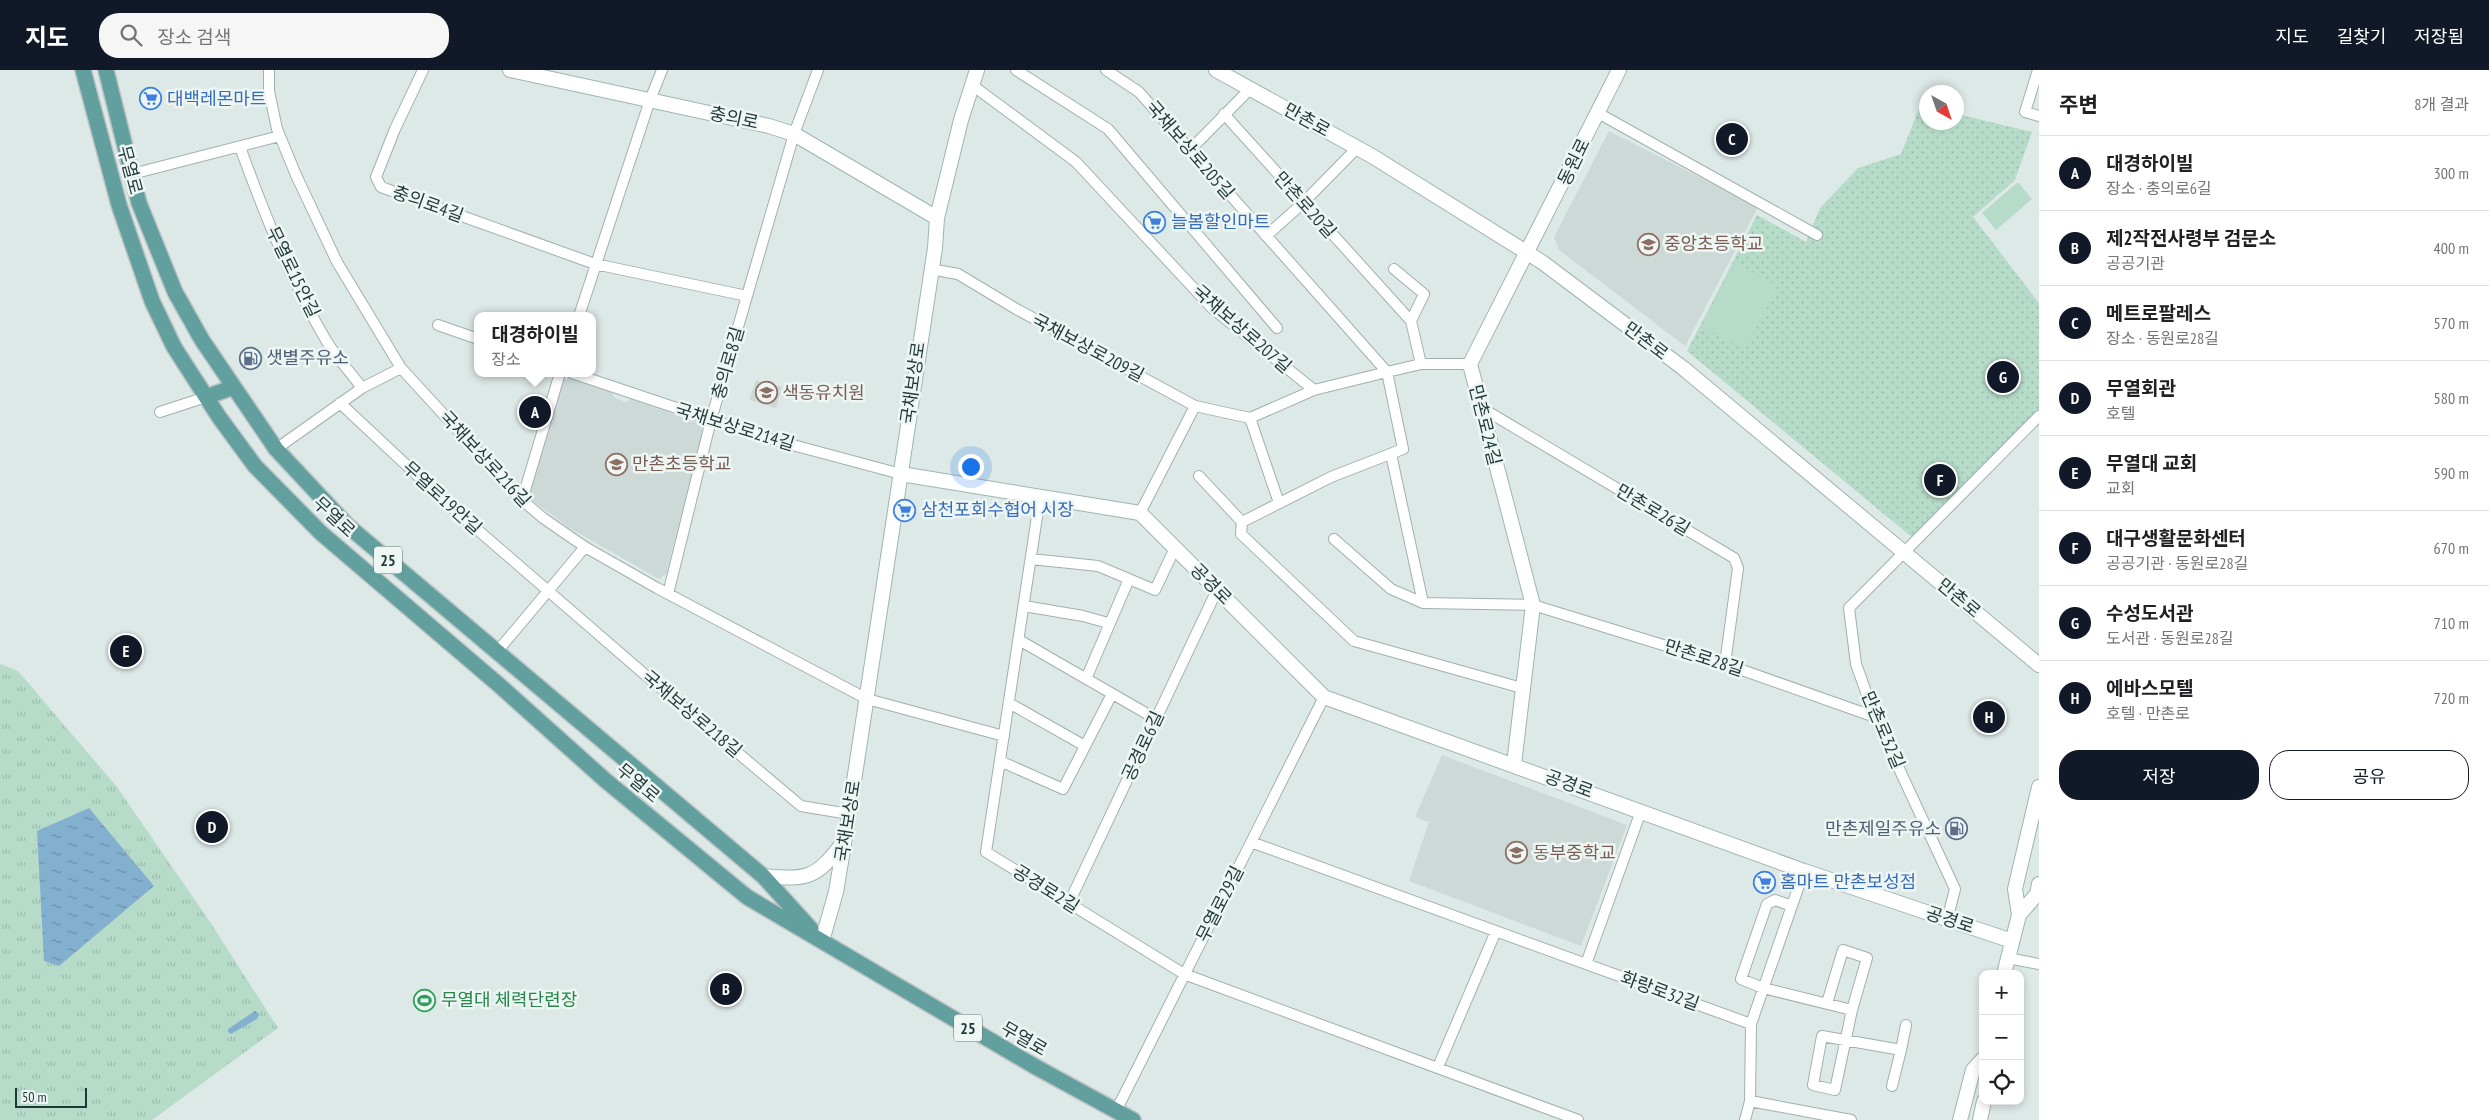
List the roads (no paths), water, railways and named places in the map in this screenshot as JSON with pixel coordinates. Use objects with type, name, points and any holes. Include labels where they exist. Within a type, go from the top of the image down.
[{"type":"main road","name":"무열로","points":[[84,70],[119,206],[152,301],[174,347],[206,397],[256,466],[321,533],[499,685],[605,780],[747,897],[1034,1066],[1133,1120]]},
{"type":"main road","points":[[95,70],[100,70]]},
{"type":"main road","name":"무열로","points":[[106,70],[139,203],[175,292],[202,340],[276,449],[348,526],[763,876],[822,941]]},
{"type":"main road","points":[[206,397],[234,386]]},
{"type":"street","name":"국채보상로216길","points":[[269,70],[269,91],[280,136],[337,262],[401,368],[522,500],[543,518],[585,547],[668,594],[867,699]]},
{"type":"street","name":"충의로4길","points":[[423,70],[395,129],[376,177],[381,187],[595,264]]},
{"type":"street","name":"충의로","points":[[510,70],[769,126],[794,134],[937,218]]},
{"type":"street","points":[[579,312],[650,100],[662,70]]},
{"type":"street","name":"충의로8길","points":[[668,594],[711,420],[794,134],[818,70]]},
{"type":"street","name":"국채보상로","points":[[822,941],[836,892],[849,814],[930,269],[935,248],[937,218],[977,70]]},
{"type":"street","name":"국채보상로207길","points":[[1016,70],[1108,129],[1277,328]]},
{"type":"street","name":"국채보상로205길","points":[[1106,70],[1139,92],[1387,372]]},
{"type":"street","name":"만촌로","points":[[1216,70],[1358,148],[1542,262],[1683,368],[2039,665]]},
{"type":"street","name":"동원로","points":[[1528,254],[1620,70]]},
{"type":"street","points":[[2038,70],[2025,112],[2039,116]]},
{"type":"street","name":"국채보상로207길","points":[[972,85],[1076,162],[1212,308],[1314,390]]},
{"type":"street","points":[[1190,150],[1250,89]]},
{"type":"street","points":[[1598,113],[1817,235]]},
{"type":"street","name":"만촌로20길","points":[[1224,114],[1411,321],[1421,364]]},
{"type":"street","points":[[132,174],[280,136]]},
{"type":"street","name":"무열로15안길","points":[[240,147],[258,199],[301,292],[328,344],[362,388]]},
{"type":"street","points":[[1266,236],[1303,203],[1358,148]]},
{"type":"street","name":"만촌로24길","points":[[1514,764],[1533,605],[1470,364],[1528,254]]},
{"type":"street","points":[[595,264],[747,296]]},
{"type":"street","points":[[1394,268],[1424,294],[1411,321]]},
{"type":"street","name":"국채보상로209길","points":[[930,269],[958,274],[1018,310],[1195,406],[1250,418]]},
{"type":"street","points":[[438,324],[474,338]]},
{"type":"street","points":[[1279,503],[1250,418],[1314,390],[1387,372],[1421,364],[1470,364]]},
{"type":"street","points":[[276,449],[362,388],[401,368]]},
{"type":"street","points":[[1242,522],[1331,477],[1403,449],[1387,372]]},
{"type":"street","points":[[522,500],[559,377]]},
{"type":"street","name":"국채보상로214길","points":[[584,377],[763,437],[901,474]]},
{"type":"street","points":[[160,412],[206,397]]},
{"type":"street","name":"무열로19안길","points":[[340,403],[450,506],[547,590]]},
{"type":"street","points":[[901,474],[1140,513],[1195,406]]},
{"type":"street","name":"만촌로26길","points":[[1480,407],[1734,558],[1738,568],[1726,664]]},
{"type":"street","points":[[1905,552],[2039,416]]},
{"type":"street","points":[[1391,454],[1423,603]]},
{"type":"street","points":[[1199,476],[1242,522],[1241,534],[1354,641],[1522,688]]},
{"type":"street","name":"공경로2길","points":[[1040,497],[986,852],[1184,974],[1578,1120]]},
{"type":"street","name":"공경로","points":[[1140,513],[1324,697],[1514,764],[1804,871],[2012,941]]},
{"type":"street","points":[[1334,539],[1390,589],[1423,603],[1533,605]]},
{"type":"street","points":[[496,652],[585,547]]},
{"type":"street","name":"공경로","points":[[1129,579],[1156,590],[1175,548]]},
{"type":"street","name":"만촌로32길","points":[[1905,552],[1849,608],[1856,664],[1874,717],[1956,889],[1947,920]]},
{"type":"street","points":[[1031,560],[1098,566],[1129,579],[1108,623],[1086,679]]},
{"type":"street","name":"국채보상로218길","points":[[547,590],[801,806],[849,814]]},
{"type":"street","name":"공경로6길","points":[[1069,903],[1217,590]]},
{"type":"street","name":"만촌로28길","points":[[1533,605],[1726,664],[1874,717]]},
{"type":"street","points":[[1024,606],[1083,616],[1108,623]]},
{"type":"street","points":[[1018,640],[1156,719]]},
{"type":"street","points":[[1000,761],[1063,789],[1112,694]]},
{"type":"street","name":"무열로29길","points":[[1116,1111],[1324,697]]},
{"type":"street","points":[[867,699],[1004,736]]},
{"type":"street","points":[[1009,703],[1085,746]]},
{"type":"street","points":[[2005,970],[2019,915],[2015,889],[2039,787]]},
{"type":"street","points":[[1586,964],[1641,811]]},
{"type":"street","points":[[763,876],[788,878],[815,873],[829,861],[844,841]]},
{"type":"street","name":"화랑로32길","points":[[1251,842],[1751,1024]]},
{"type":"street","points":[[1745,1120],[1750,1102],[1751,1024],[1804,871]]},
{"type":"street","points":[[2019,915],[2037,894],[2039,884]]},
{"type":"street","points":[[1792,906],[1775,900],[1767,904],[1741,979],[1763,988],[1852,1010]]},
{"type":"street","points":[[1438,1067],[1496,931]]},
{"type":"street","points":[[1827,1003],[1843,950],[1867,958],[1852,1010],[1846,1041],[1835,1090],[1813,1085],[1822,1036],[1846,1041],[1901,1050]]},
{"type":"street","points":[[2008,958],[2039,964]]},
{"type":"street","points":[[1892,1086],[1906,1025]]},
{"type":"street","points":[[1960,1120],[1972,1070],[1982,1060]]},
{"type":"street","points":[[1750,1102],[1852,1120]]},
{"type":"street","points":[[1980,1120],[1983,1105]]},
{"type":"water","points":[[89,808],[154,886],[59,966],[44,961],[37,831]]},
{"type":"water","points":[[255,1011],[259,1014],[257,1019],[231,1034],[228,1032],[228,1029]]},
{"type":"place","name":"대백레몬마트","points":[[151,99]]},
{"type":"place","name":"메트로팔레스","points":[[1732,139]]},
{"type":"place","name":"늘봄할인마트","points":[[1155,222]]},
{"type":"place","name":"중앙초등학교","points":[[1648,244]]},
{"type":"place","name":"샛별주유소","points":[[250,358]]},
{"type":"place","name":"수성도서관","points":[[2003,377]]},
{"type":"place","name":"색동유치원","points":[[766,393]]},
{"type":"place","name":"대경하이빌","points":[[535,412]]},
{"type":"place","name":"만촌초등학교","points":[[616,464]]},
{"type":"place","name":"대구생활문화센터","points":[[1940,480]]},
{"type":"place","name":"삼천포회수협어 시장","points":[[905,510]]},
{"type":"place","name":"무열대 교회","points":[[126,651]]},
{"type":"place","name":"에바스모텔","points":[[1989,717]]},
{"type":"place","name":"무열회관","points":[[212,827]]},
{"type":"place","name":"만촌제일주유소","points":[[1957,829]]},
{"type":"place","name":"동부중학교","points":[[1517,853]]},
{"type":"place","name":"홈마트 만촌보성점","points":[[1764,882]]},
{"type":"place","name":"제2작전사령부 검문소","points":[[726,989]]},
{"type":"place","name":"무열대 체력단련장","points":[[425,1000]]}]
